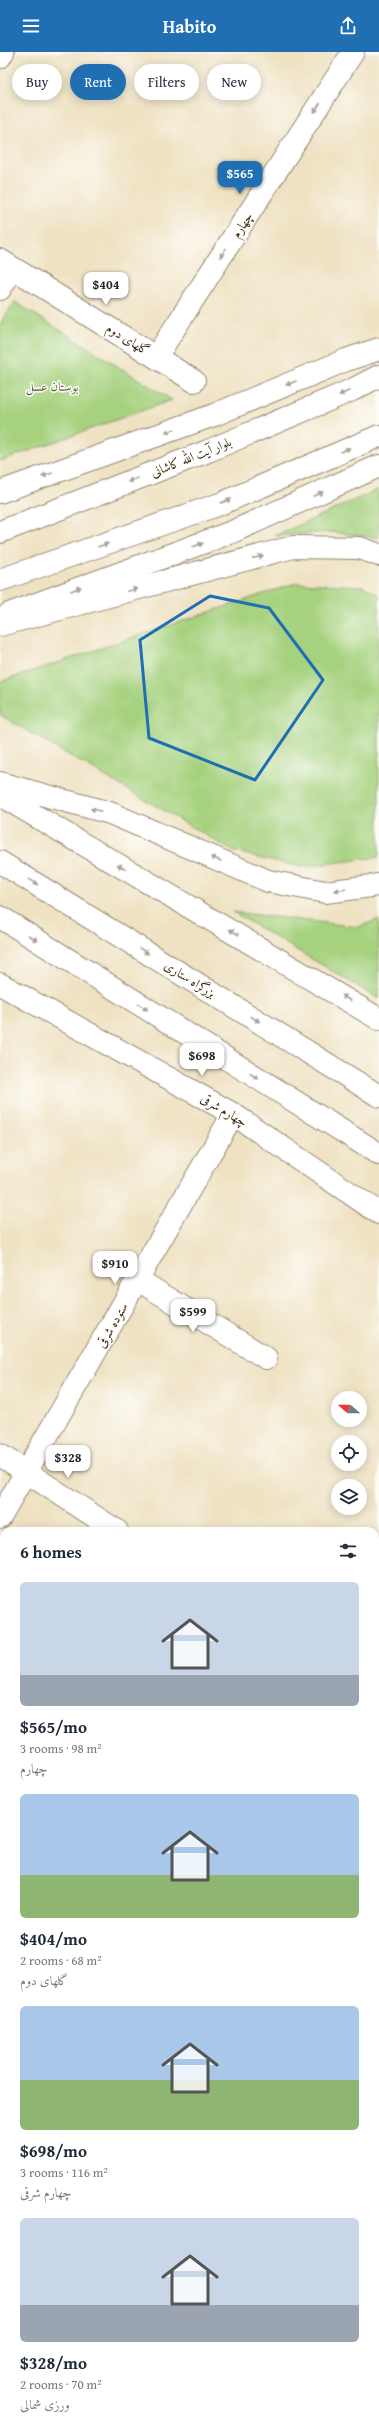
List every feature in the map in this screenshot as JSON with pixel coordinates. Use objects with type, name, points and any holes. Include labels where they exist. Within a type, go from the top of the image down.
[{"type":"main road","points":[[0,57],[3,52]]},
{"type":"main road","name":"چهارم","points":[[156,357],[353,52]]},
{"type":"main road","points":[[0,289],[7,264]]},
{"type":"main road","name":"گلهای دوم","points":[[7,264],[194,381]]},
{"type":"main road","points":[[0,492],[214,415],[346,360],[379,349]]},
{"type":"main road","name":"بلوار آیت الله کاشانی","points":[[0,532],[208,451],[352,390],[379,376]]},
{"type":"main road","points":[[0,580],[220,504],[379,436]]},
{"type":"main road","points":[[0,617],[232,532],[379,466]]},
{"type":"main road","points":[[0,625],[293,547],[360,548],[379,555]]},
{"type":"main road","points":[[0,783],[110,814],[268,881],[325,892],[379,885]]},
{"type":"main road","points":[[0,795],[379,1019]]},
{"type":"main road","name":"بزرگراه ستاری","points":[[0,862],[379,1096]]},
{"type":"main road","points":[[0,918],[379,1154]]},
{"type":"main road","name":"چهارم شرقی","points":[[0,984],[233,1114],[379,1213]]},
{"type":"main road","name":"ستوده شرقی","points":[[0,1517],[27,1473],[233,1114]]},
{"type":"main road","points":[[138,1280],[266,1358]]},
{"type":"main road","points":[[0,1455],[111,1527]]},
{"type":"highlighted area","points":[[210,596],[269,608],[323,680],[255,780],[149,738],[140,640]]},
{"type":"green space","name":"بوستان عسل","points":[[15,302],[172,400],[0,461],[0,324]]},
{"type":"green space","points":[[379,489],[379,538],[332,532],[275,536]]},
{"type":"green space","points":[[296,583],[363,586],[379,595],[379,857],[301,867],[233,851],[0,715],[0,682]]},
{"type":"green space","points":[[233,912],[359,927],[379,919],[379,999]]}]
